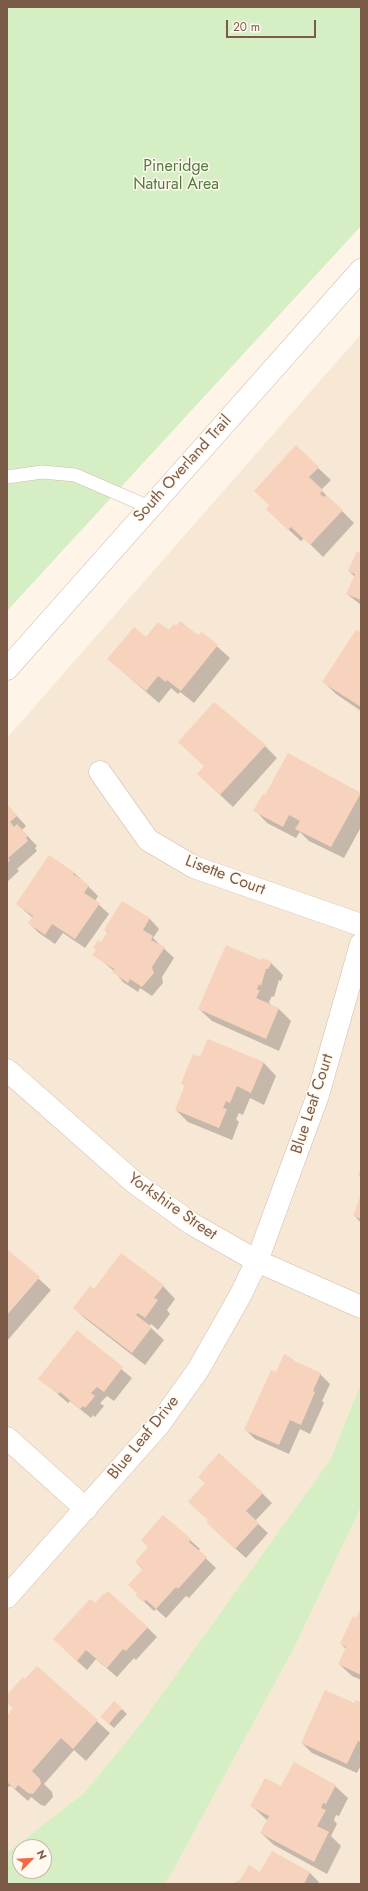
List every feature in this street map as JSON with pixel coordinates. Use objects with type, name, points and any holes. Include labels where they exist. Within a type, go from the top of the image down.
[{"type":"street","name":"South Overland Trail","points":[[7,669],[361,270]]},
{"type":"street","name":"Lisette Court","points":[[100,772],[148,840],[174,856],[194,867],[361,926]]},
{"type":"street","name":"Blue Leaf Court","points":[[257,1261],[318,1095],[361,944]]},
{"type":"street","name":"Yorkshire Street","points":[[7,1070],[135,1183],[192,1224],[257,1261],[361,1307]]},
{"type":"street","name":"Blue Leaf Drive","points":[[7,1597],[158,1426],[198,1370],[240,1296],[257,1261]]},
{"type":"street","points":[[7,1438],[86,1509]]},
{"type":"lane","points":[[7,476],[42,472],[75,476],[149,508]]},
{"type":"shaded area","points":[[361,334],[361,1383],[330,1460],[142,1722],[85,1792],[25,1839],[12,1839],[12,1849],[7,1853],[7,738]]},
{"type":"shaded area","points":[[361,1507],[361,1884],[163,1884],[170,1876],[294,1648]]},
{"type":"green space","name":"Pineridge Natural Area","points":[[7,7],[361,7],[361,226],[7,611]]},
{"type":"green space","points":[[361,1383],[361,1507],[294,1648],[170,1876],[163,1884],[7,1884],[7,1853],[12,1849],[12,1879],[52,1879],[52,1839],[25,1839],[85,1792],[142,1722],[330,1460]]},
{"type":"building","points":[[296,445],[319,467],[309,477],[323,490],[320,494],[324,497],[326,495],[343,510],[310,545],[291,527],[288,530],[266,509],[269,505],[254,491]]},
{"type":"building","points":[[357,551],[361,553],[361,600],[346,594],[355,574],[348,571]]},
{"type":"building","points":[[180,621],[198,635],[202,632],[218,645],[181,691],[167,680],[166,682],[158,676],[146,691],[107,659],[134,627],[146,637],[158,622],[169,630],[174,624],[176,626]]},
{"type":"building","points":[[361,628],[361,707],[322,682],[356,630],[359,632]]},
{"type":"building","points":[[214,702],[266,745],[220,795],[197,774],[204,766],[178,742]]},
{"type":"building","points":[[288,753],[361,793],[331,847],[295,829],[300,821],[289,815],[283,827],[253,811],[263,794],[265,795]]},
{"type":"building","points":[[7,804],[17,816],[10,822],[14,827],[17,824],[28,836],[26,838],[28,841],[8,858],[10,860],[7,863]]},
{"type":"building","points":[[49,855],[74,872],[73,874],[89,885],[84,893],[100,903],[75,939],[52,924],[45,935],[28,923],[33,916],[16,904]]},
{"type":"building","points":[[122,901],[150,918],[143,930],[153,936],[151,940],[165,947],[152,967],[154,973],[142,987],[130,979],[128,983],[112,972],[114,969],[92,955],[96,950],[93,948],[98,940],[101,942],[108,932],[104,930]]},
{"type":"building","points":[[226,945],[261,960],[262,958],[272,962],[268,969],[266,969],[261,986],[259,984],[257,990],[260,990],[256,998],[279,1008],[266,1039],[198,1009]]},
{"type":"building","points":[[208,1039],[264,1062],[251,1093],[237,1086],[230,1103],[226,1101],[223,1108],[227,1109],[219,1128],[175,1110],[185,1085],[181,1083],[193,1054],[200,1057]]},
{"type":"building","points":[[361,1168],[361,1177],[358,1176]]},
{"type":"building","points":[[361,1194],[361,1219],[353,1216]]},
{"type":"building","points":[[7,1249],[40,1277],[7,1315]]},
{"type":"building","points":[[121,1253],[164,1285],[154,1298],[158,1300],[145,1318],[138,1313],[136,1315],[152,1327],[132,1353],[73,1308],[90,1286],[94,1289]]},
{"type":"building","points":[[77,1330],[123,1367],[104,1392],[97,1387],[91,1393],[95,1396],[85,1408],[83,1406],[80,1409],[60,1392],[58,1394],[38,1379]]},
{"type":"building","points":[[284,1354],[292,1358],[292,1360],[321,1373],[313,1391],[315,1392],[301,1425],[290,1420],[279,1445],[244,1430],[271,1370],[276,1372]]},
{"type":"building","points":[[219,1453],[263,1493],[246,1511],[259,1523],[235,1549],[206,1522],[208,1520],[188,1502],[205,1483],[198,1477]]},
{"type":"building","points":[[163,1515],[191,1539],[189,1542],[207,1557],[178,1589],[176,1587],[156,1609],[146,1600],[143,1602],[135,1595],[137,1593],[128,1585],[143,1569],[135,1562],[148,1547],[141,1540]]},
{"type":"building","points":[[108,1591],[148,1627],[126,1651],[123,1649],[107,1668],[86,1650],[77,1661],[53,1639],[90,1599],[95,1603],[104,1593],[105,1594]]},
{"type":"building","points":[[361,1608],[361,1675],[338,1664],[346,1647],[340,1644],[353,1616],[356,1618]]},
{"type":"building","points":[[37,1666],[98,1720],[73,1749],[61,1738],[32,1771],[40,1779],[41,1784],[33,1794],[28,1793],[18,1785],[15,1789],[7,1782],[7,1716],[13,1708],[7,1703],[7,1695],[23,1677],[25,1679]]},
{"type":"building","points":[[325,1690],[354,1703],[356,1700],[361,1702],[361,1742],[358,1741],[347,1764],[301,1743]]},
{"type":"building","points":[[114,1701],[122,1708],[109,1724],[100,1717]]},
{"type":"building","points":[[294,1762],[336,1785],[326,1804],[323,1803],[321,1808],[326,1810],[317,1826],[329,1832],[314,1862],[260,1833],[269,1816],[250,1806],[265,1778],[281,1786]]},
{"type":"building","points":[[272,1851],[310,1872],[304,1884],[233,1884],[240,1880],[249,1865],[260,1872]]}]
